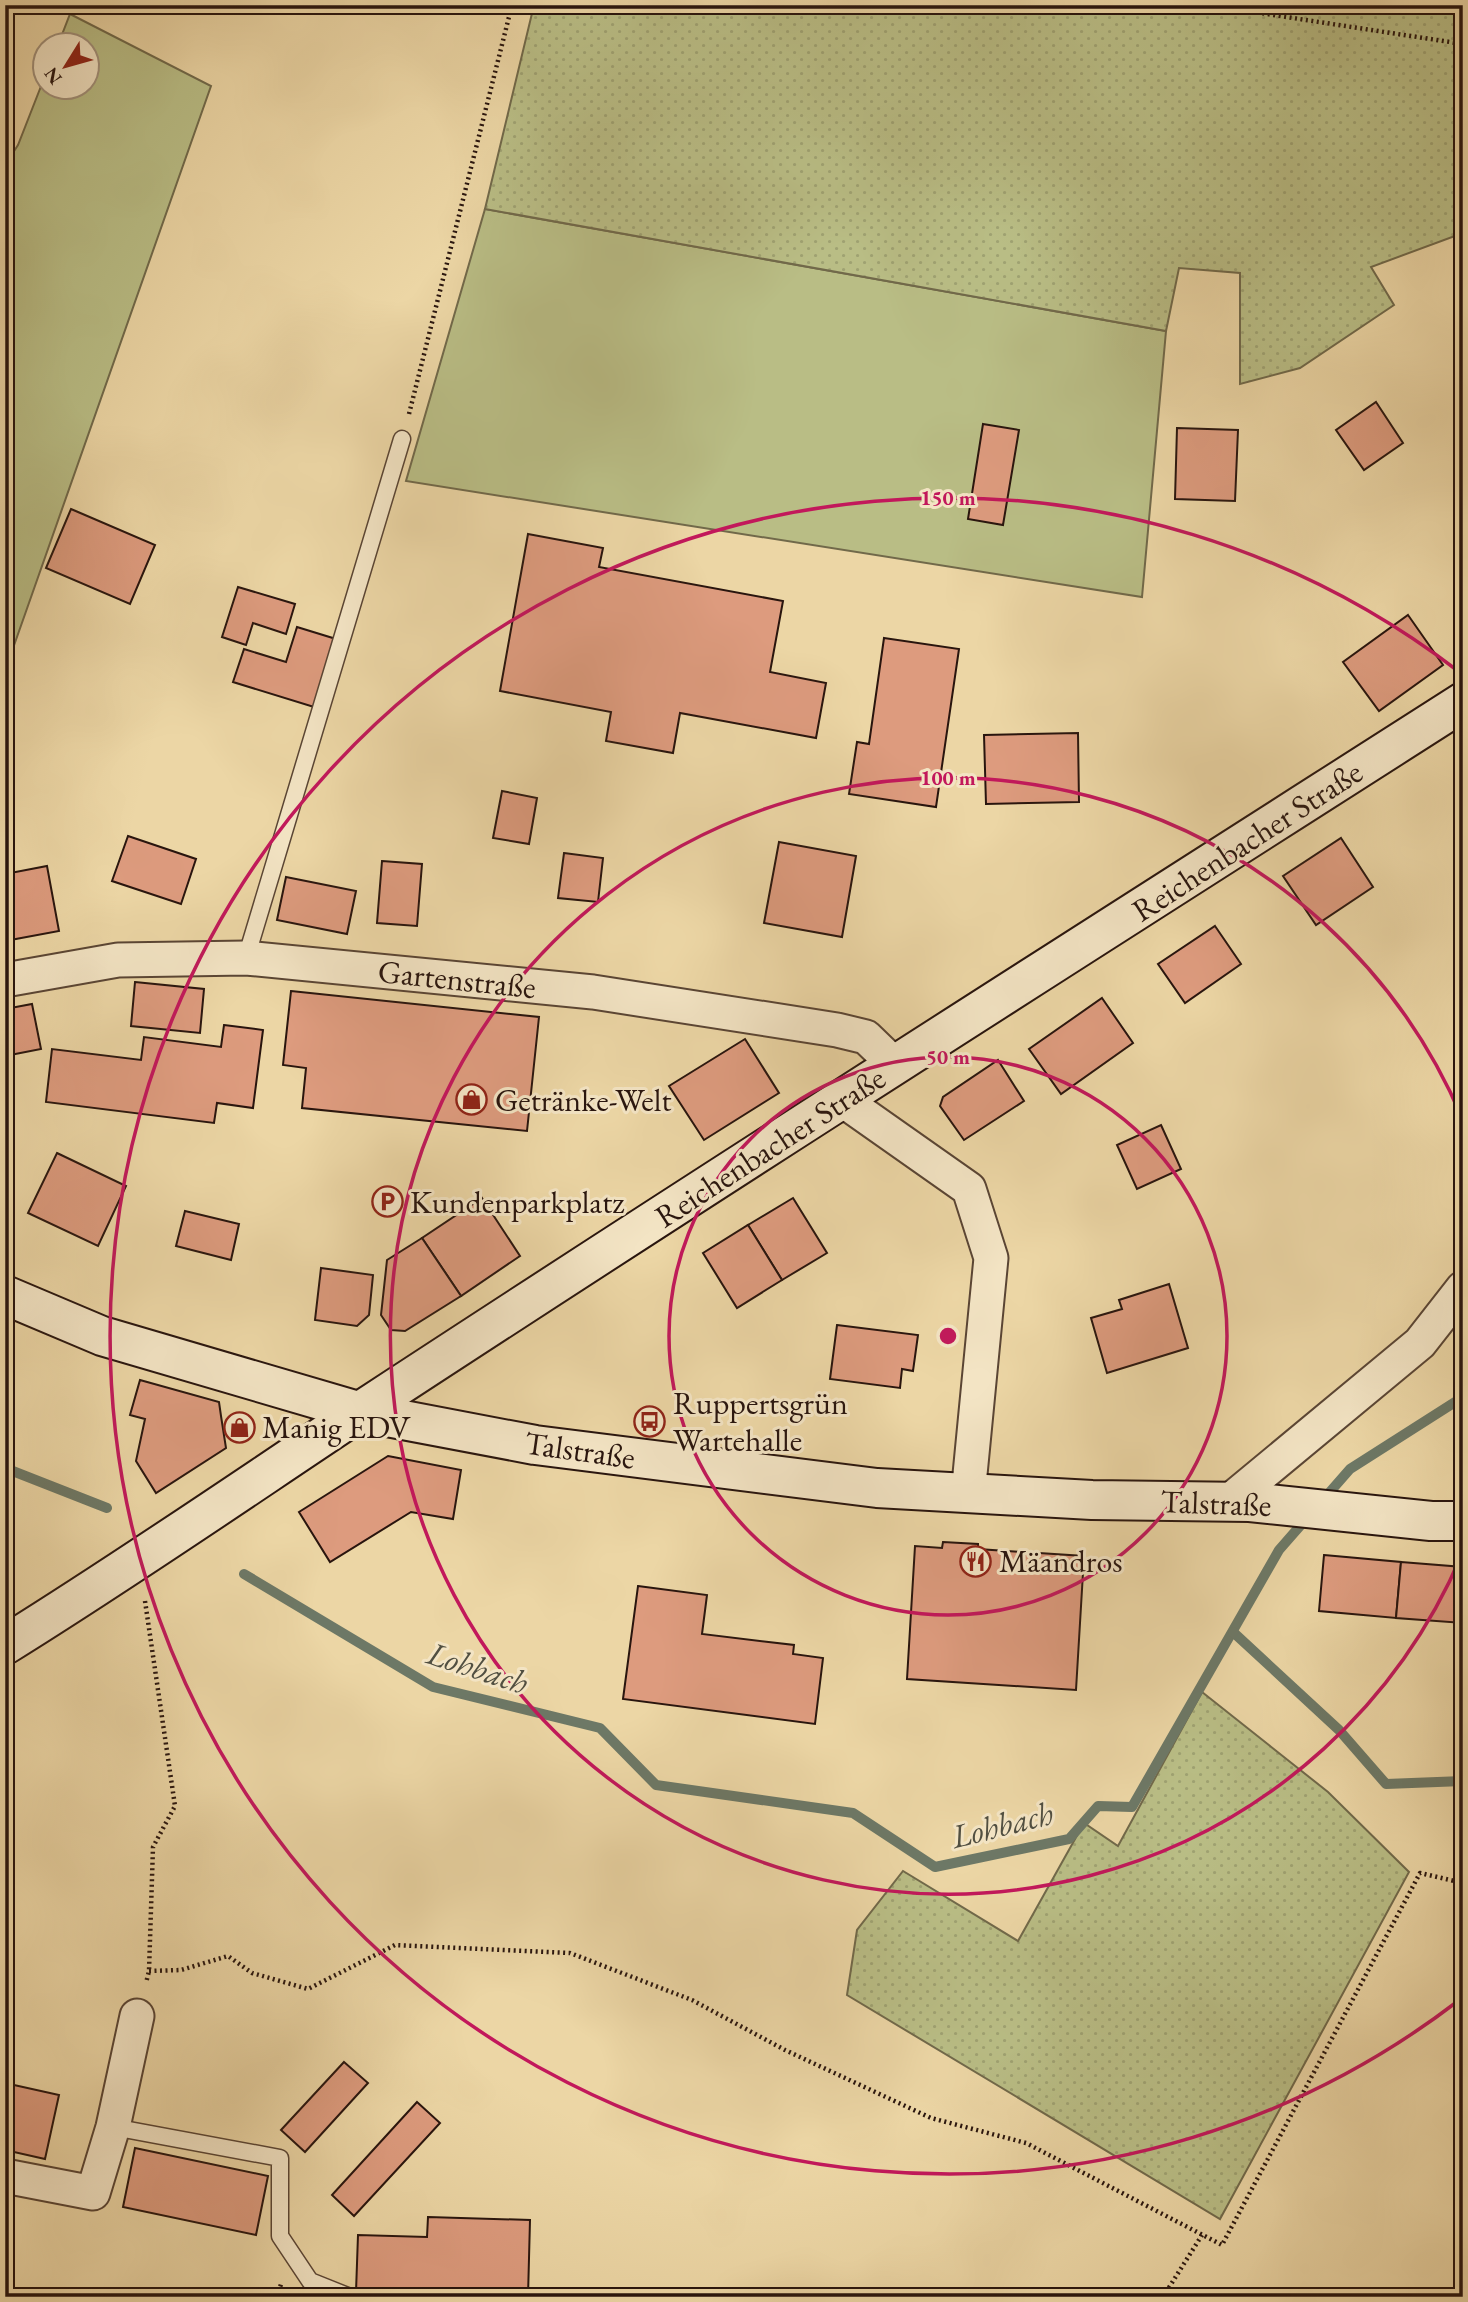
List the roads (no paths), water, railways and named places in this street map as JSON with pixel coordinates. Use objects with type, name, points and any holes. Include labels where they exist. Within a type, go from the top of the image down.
[{"type":"street","name":"Reichenbacher Straße","points":[[5,1645],[138,1562],[361,1412],[1463,702]]},
{"type":"street","name":"Gartenstraße","points":[[5,980],[118,960],[246,958],[593,992],[837,1030],[866,1037],[882,1049],[896,1066]]},
{"type":"street","points":[[844,1101],[969,1189],[991,1258],[968,1495]]},
{"type":"street","points":[[1238,1502],[1420,1343],[1463,1288]]},
{"type":"street","name":"Talstraße","points":[[5,1294],[102,1336],[361,1412],[535,1445],[871,1488],[968,1495],[1238,1502],[1431,1521],[1463,1521]]},
{"type":"street","points":[[5,2176],[93,2193],[113,2127],[137,2016]]},
{"type":"lane","points":[[246,958],[402,439]]},
{"type":"lane","points":[[113,2127],[280,2158],[280,2236],[310,2281],[350,2297]]},
{"type":"waterway","name":"Lohbach","points":[[1322,1501],[1350,1469],[1463,1397]]},
{"type":"waterway","name":"Lohbach","points":[[5,1468],[107,1508]]},
{"type":"waterway","name":"Lohbach","points":[[244,1574],[433,1687],[600,1728],[656,1785],[853,1813],[935,1867],[1069,1839],[1098,1806],[1132,1807],[1279,1550],[1307,1518]]},
{"type":"waterway","points":[[1233,1632],[1339,1730],[1386,1784],[1463,1781]]},
{"type":"place","name":"Getränke-Welt","points":[[472,1100]]},
{"type":"place","name":"Kundenparkplatz","points":[[387,1202]]},
{"type":"place","name":"Ruppertsgrün Wartehalle","points":[[650,1421]]},
{"type":"place","name":"Manig EDV","points":[[239,1427]]},
{"type":"place","name":"Mäandros","points":[[976,1561]]}]
